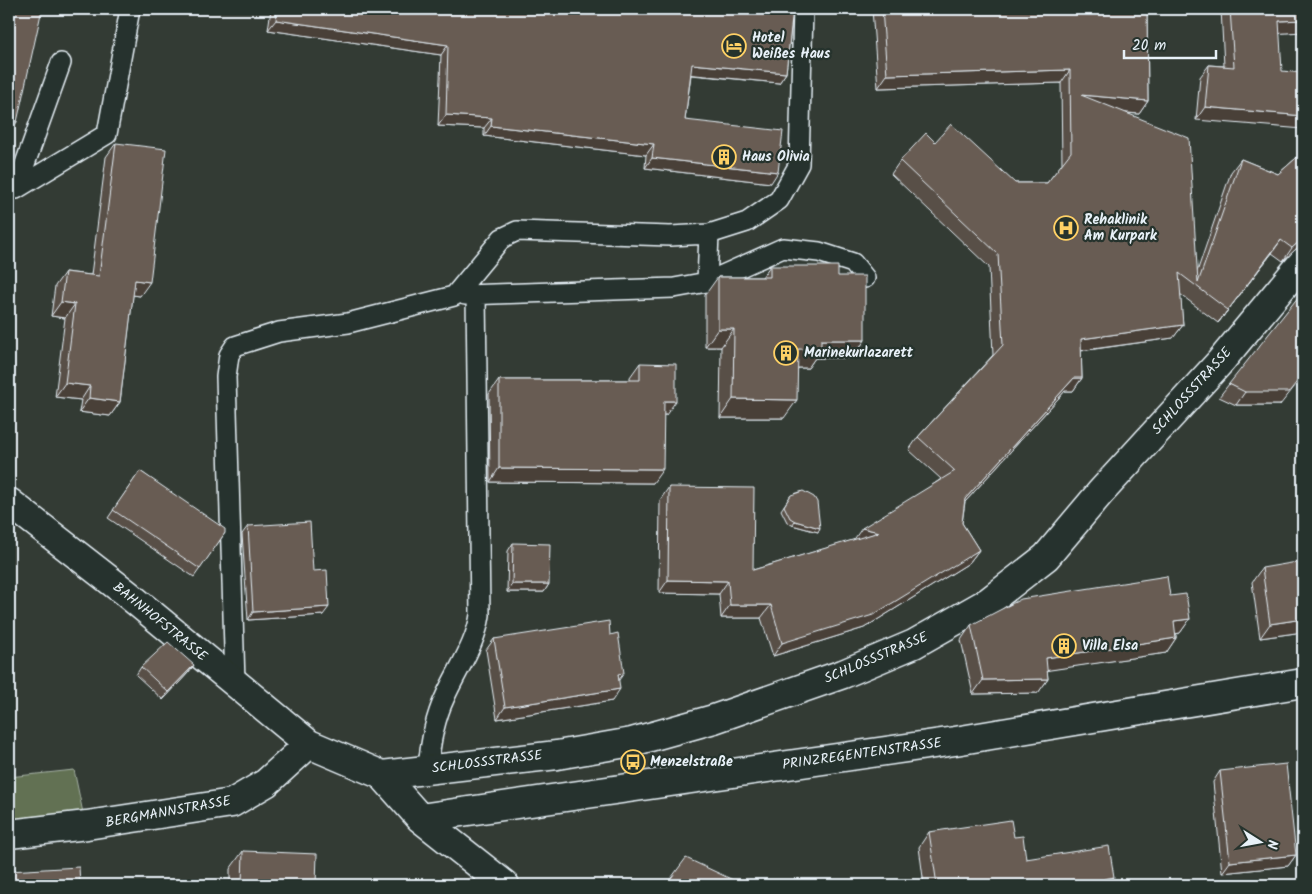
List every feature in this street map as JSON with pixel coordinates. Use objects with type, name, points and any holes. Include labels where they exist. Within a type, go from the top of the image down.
[{"type":"street","name":"SCHLOSSSTRASSE","points":[[382,775],[557,754],[632,742],[714,719],[843,674],[914,644],[988,602],[1046,557],[1100,492],[1220,362],[1303,262]]},
{"type":"street","name":"BAHNHOFSTRASSE","points":[[9,502],[126,593],[309,744]]},
{"type":"street","name":"PRINZREGENTENSTRASSE","points":[[420,818],[955,741],[1303,683]]},
{"type":"street","points":[[309,744],[382,775],[420,818],[504,885]]},
{"type":"street","name":"BERGMANNSTRASSE","points":[[9,834],[96,824],[232,803],[266,783],[309,744]]},
{"type":"lane","points":[[13,189],[107,134],[130,9]]},
{"type":"lane","points":[[454,296],[502,238],[517,231],[595,241],[709,234],[747,222],[779,200],[799,164],[803,9]]},
{"type":"lane","points":[[13,189],[61,64]]},
{"type":"lane","points":[[707,282],[709,234]]},
{"type":"lane","points":[[234,683],[226,377],[230,355],[235,346],[279,332],[348,323],[454,296],[674,288],[707,282],[783,248],[819,252],[853,262],[865,278]]},
{"type":"lane","points":[[428,769],[431,736],[444,699],[478,630],[480,615],[476,295]]},
{"type":"green space","points":[[74,770],[83,813],[9,820],[9,777]]},
{"type":"building","points":[[9,9],[42,9],[17,122],[9,120]]},
{"type":"building","points":[[277,9],[793,9],[786,73],[692,64],[685,120],[783,131],[778,172],[652,158],[654,144],[491,126],[492,118],[446,115],[448,45],[276,20]]},
{"type":"building","name":"Rehaklinik Am Kurpark","points":[[882,9],[1147,9],[1148,101],[1081,95],[1189,138],[1198,283],[1241,159],[1278,174],[1303,152],[1303,238],[1292,248],[1281,240],[1228,310],[1179,273],[1183,325],[1081,339],[1082,378],[1074,378],[965,499],[962,523],[979,550],[873,615],[782,643],[771,605],[730,605],[728,581],[668,580],[669,487],[754,488],[753,570],[879,532],[862,528],[955,471],[918,437],[1003,345],[998,254],[900,161],[926,133],[935,142],[951,124],[1015,183],[1047,183],[1071,152],[1070,70],[887,75]]},
{"type":"building","points":[[1230,9],[1303,9],[1303,20],[1279,21],[1282,71],[1303,73],[1303,116],[1205,107],[1209,65],[1234,67]]},
{"type":"building","points":[[116,143],[166,149],[150,282],[135,280],[120,402],[89,398],[90,386],[65,383],[75,304],[61,302],[65,272],[99,276]]},
{"type":"building","name":"Marinekurlazarett","points":[[770,266],[838,266],[838,276],[865,276],[865,340],[821,340],[821,350],[798,349],[797,400],[733,399],[734,329],[718,329],[718,277],[770,277]]},
{"type":"building","points":[[1303,291],[1303,374],[1289,392],[1245,392],[1229,384]]},
{"type":"building","points":[[640,363],[676,364],[676,401],[664,401],[663,469],[499,468],[499,380],[640,380]]},
{"type":"building","points":[[140,471],[225,529],[225,533],[200,569],[113,510]]},
{"type":"building","points":[[803,491],[814,497],[817,502],[820,528],[790,518],[784,506],[791,495]]},
{"type":"building","points":[[310,522],[313,571],[327,570],[329,607],[253,612],[248,526]]},
{"type":"building","points":[[513,543],[550,544],[549,584],[512,584]]},
{"type":"building","points":[[1303,561],[1303,619],[1270,624],[1262,568]]},
{"type":"building","name":"Villa Elsa","points":[[1167,576],[1170,596],[1186,594],[1190,619],[1174,621],[1176,638],[1046,658],[1048,679],[983,680],[971,625],[1021,599]]},
{"type":"building","points":[[609,621],[610,635],[618,633],[624,673],[618,674],[620,689],[505,707],[494,639]]},
{"type":"building","points":[[168,642],[194,665],[168,692],[141,667]]},
{"type":"building","points":[[1286,764],[1296,855],[1230,862],[1220,771]]},
{"type":"building","points":[[1011,820],[1014,837],[1023,836],[1026,859],[1109,846],[1114,877],[1104,879],[1105,885],[937,885],[929,832]]},
{"type":"building","points":[[243,851],[317,854],[316,885],[242,885]]},
{"type":"building","points":[[686,858],[733,880],[732,885],[666,885]]},
{"type":"building","points":[[79,867],[80,885],[9,885],[9,871]]},
{"type":"place","name":"Hotel Weißes Haus","points":[[734,46]]},
{"type":"place","name":"Haus Olivia","points":[[724,157]]},
{"type":"place","name":"Rehaklinik Am Kurpark","points":[[1066,228]]},
{"type":"place","name":"Marinekurlazarett","points":[[786,353]]},
{"type":"place","name":"Villa Elsa","points":[[1064,646]]},
{"type":"place","name":"Menzelstraße","points":[[633,762]]}]
